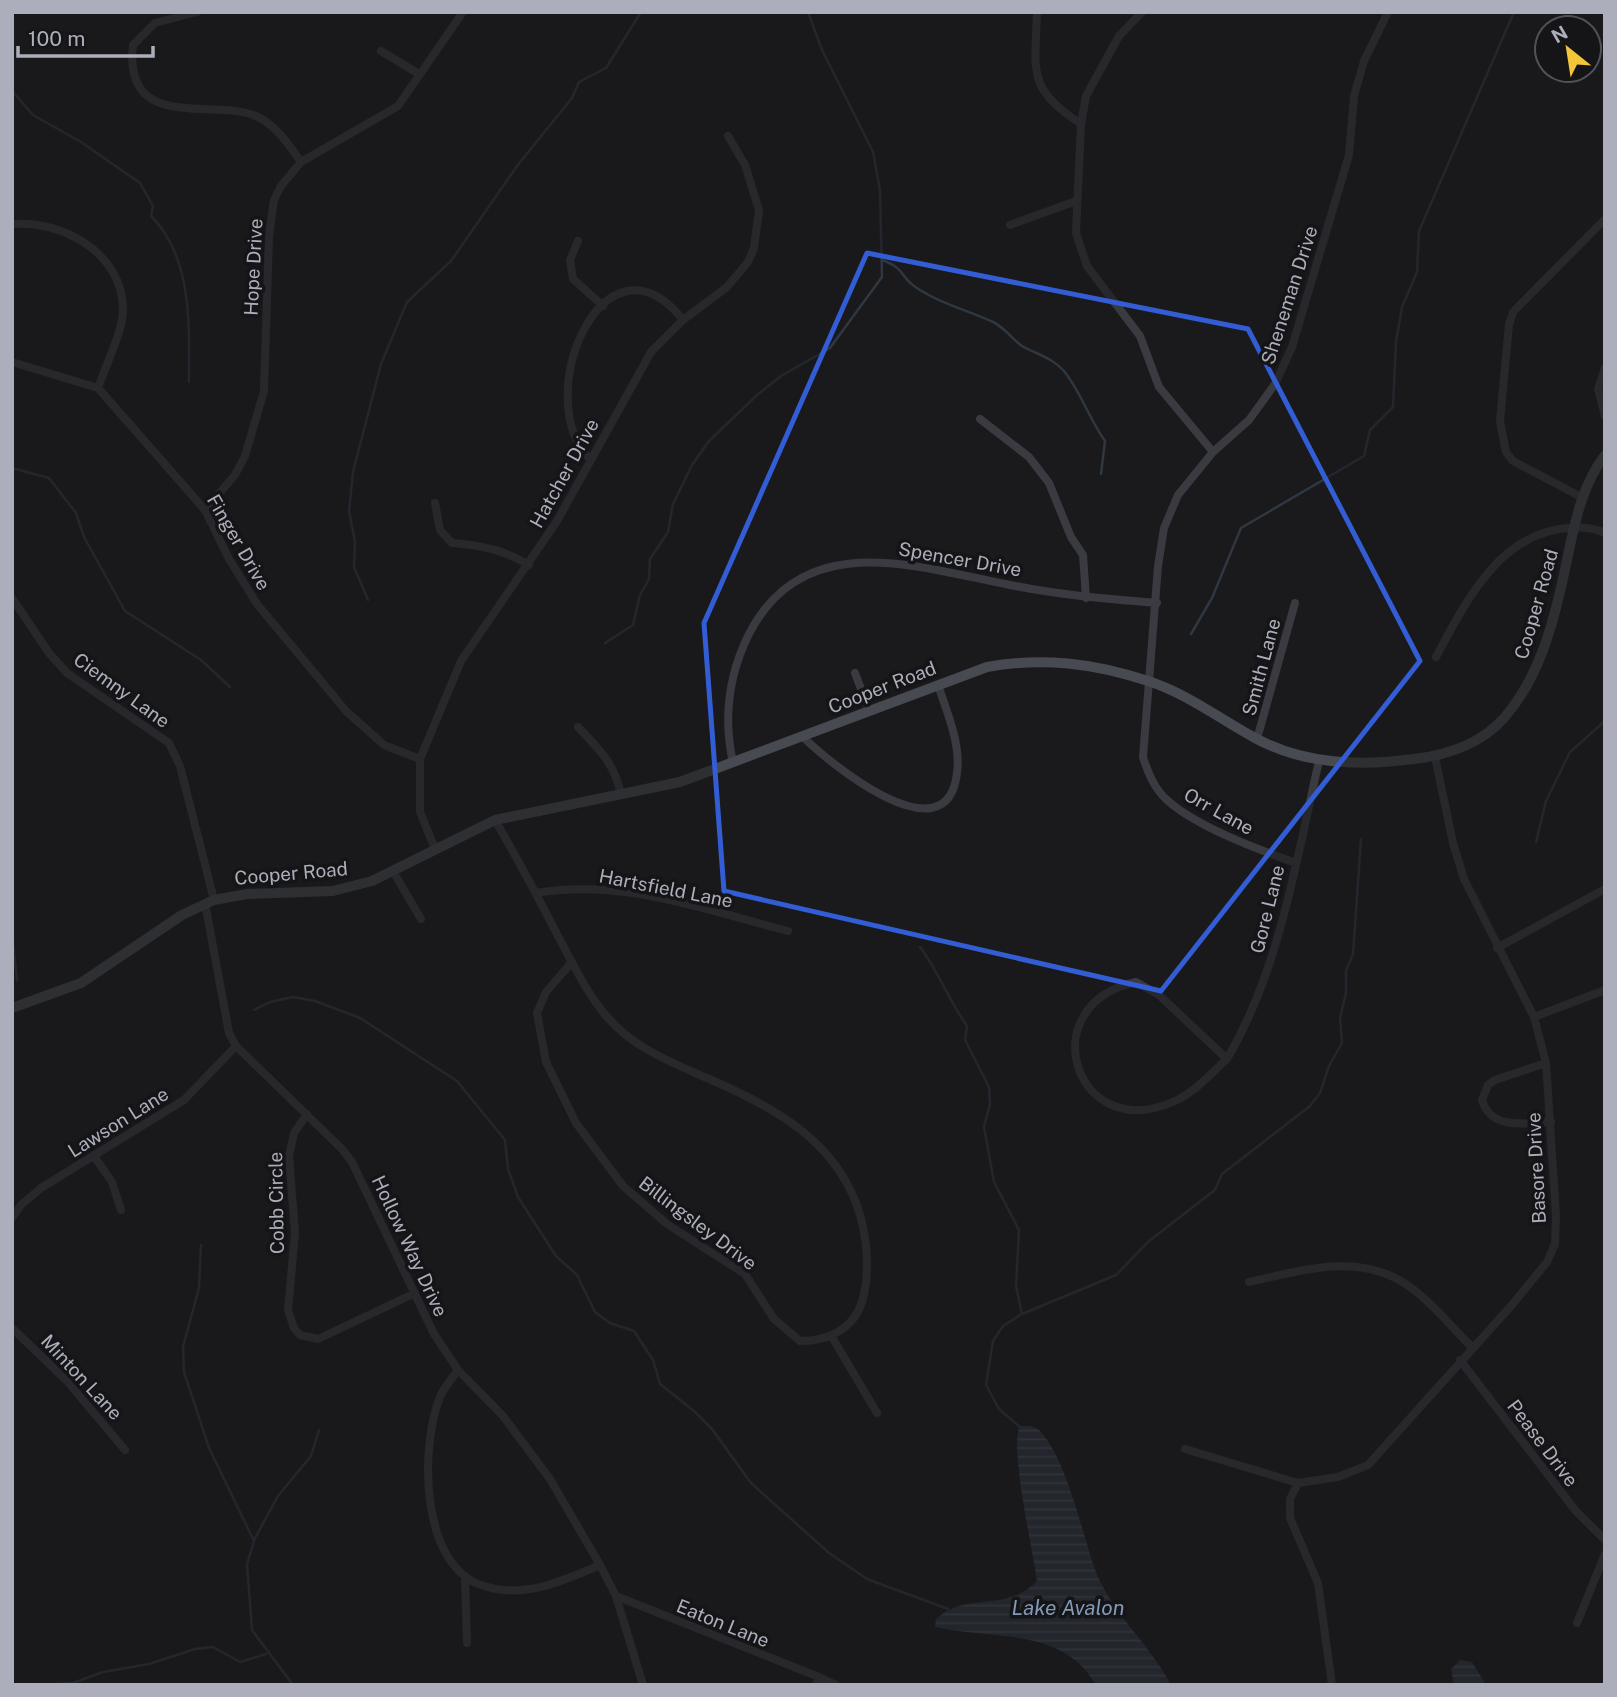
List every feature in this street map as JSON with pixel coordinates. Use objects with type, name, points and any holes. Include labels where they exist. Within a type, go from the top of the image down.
[{"type":"street","points":[[197,12],[155,23],[133,45],[135,76],[143,89],[171,107],[247,113],[260,118],[284,138],[301,162]]},
{"type":"street","name":"Hope Drive","points":[[205,510],[235,475],[253,436],[264,391],[271,215],[281,186],[301,162],[398,106],[463,12]]},
{"type":"street","points":[[1037,12],[1038,86],[1050,103],[1081,124]]},
{"type":"street","points":[[1142,12],[1119,36],[1100,66],[1086,96],[1081,124],[1076,233],[1087,266],[1140,336],[1159,387],[1213,452]]},
{"type":"street","name":"Sheneman Drive","points":[[1151,681],[1158,566],[1164,528],[1178,495],[1213,452],[1249,420],[1275,384],[1292,347],[1349,155],[1354,96],[1364,61],[1388,12]]},
{"type":"street","points":[[381,51],[419,74]]},
{"type":"street","name":"Hatcher Drive","points":[[435,849],[420,812],[420,759],[472,641],[529,565],[651,352],[683,320],[733,281],[748,262],[754,248],[759,210],[745,165],[728,136]]},
{"type":"street","points":[[1010,225],[1076,201]]},
{"type":"street","points":[[1583,498],[1513,461],[1506,452],[1500,421],[1502,392],[1513,312],[1605,219]]},
{"type":"street","points":[[12,224],[58,229],[79,237],[119,279],[123,312],[98,388],[12,362]]},
{"type":"street","points":[[578,241],[570,260],[573,279],[603,306]]},
{"type":"street","points":[[591,460],[581,451],[571,427],[570,358],[583,328],[616,294],[631,289],[671,304],[683,320]]},
{"type":"street","points":[[1605,368],[1598,389],[1605,416]]},
{"type":"street","name":"Finger Drive","points":[[98,388],[205,510],[229,559],[257,604],[346,710],[384,745],[420,759]]},
{"type":"street","points":[[980,419],[1029,457],[1049,483],[1071,537],[1083,555],[1086,598]]},
{"type":"street","name":"Cooper Road","points":[[12,1009],[81,983],[182,915],[209,901],[256,893],[333,891],[394,873],[435,849],[495,820],[528,810],[680,782],[987,667],[1035,660],[1078,663],[1151,681],[1258,739],[1320,761],[1376,764],[1435,757],[1477,741],[1490,731],[1527,686],[1548,638],[1583,498],[1605,455]]},
{"type":"street","points":[[435,503],[440,530],[452,543],[482,545],[510,554],[529,565]]},
{"type":"street","points":[[1436,657],[1467,599],[1521,542],[1549,529],[1574,527],[1605,533]]},
{"type":"street","name":"Spencer Drive","points":[[733,763],[726,730],[727,704],[744,644],[760,614],[783,589],[811,572],[863,562],[909,564],[1086,598],[1157,603]]},
{"type":"street","name":"Ciemny Lane","points":[[12,598],[49,653],[67,673],[169,743],[180,766],[209,901]]},
{"type":"street","name":"Smith Lane","points":[[1258,739],[1295,603]]},
{"type":"street","points":[[855,673],[869,710]]},
{"type":"street","name":"Orr Lane","points":[[1151,681],[1143,757],[1151,780],[1167,800],[1224,834],[1296,863]]},
{"type":"street","points":[[802,736],[835,766],[888,798],[918,809],[934,807],[951,794],[957,772],[954,739],[939,685]]},
{"type":"street","points":[[578,727],[610,760],[618,775],[621,795]]},
{"type":"street","name":"Basore Drive","points":[[1185,1449],[1298,1483],[1338,1477],[1368,1465],[1398,1435],[1472,1347],[1511,1306],[1547,1262],[1555,1244],[1546,1063],[1534,1017],[1464,879],[1453,843],[1435,757]]},
{"type":"street","name":"Gore Lane","points":[[1227,1059],[1159,995],[1136,982],[1121,985],[1095,1002],[1077,1033],[1074,1055],[1083,1083],[1105,1102],[1132,1110],[1162,1106],[1178,1100],[1227,1059],[1246,1027],[1265,982],[1320,761]]},
{"type":"street","points":[[495,820],[572,962],[610,1020],[642,1046],[793,1122],[817,1142],[842,1173],[861,1215],[867,1263],[862,1301],[856,1315],[832,1337],[877,1413]]},
{"type":"street","points":[[394,873],[421,919]]},
{"type":"street","name":"Hartsfield Lane","points":[[536,893],[570,887],[608,889],[788,931]]},
{"type":"street","points":[[1497,948],[1605,888]]},
{"type":"street","name":"Hollow Way Drive","points":[[209,901],[229,1033],[236,1046],[307,1114],[352,1162],[413,1294],[458,1370],[503,1416],[550,1479],[600,1564],[617,1596],[643,1685]]},
{"type":"street","name":"Billingsley Drive","points":[[572,962],[540,1002],[539,1034],[546,1062],[589,1142],[623,1186],[642,1205],[745,1274],[784,1328],[800,1340],[832,1337]]},
{"type":"street","points":[[1534,1017],[1605,990]]},
{"type":"street","name":"Lawson Lane","points":[[12,1218],[21,1205],[41,1188],[184,1100],[236,1046]]},
{"type":"street","points":[[1546,1063],[1494,1080],[1488,1085],[1482,1100],[1489,1115],[1498,1121],[1512,1124],[1551,1122]]},
{"type":"street","name":"Cobb Circle","points":[[307,1114],[294,1133],[289,1156],[295,1233],[288,1310],[293,1328],[300,1335],[318,1339],[413,1294]]},
{"type":"street","points":[[94,1156],[112,1182],[121,1210]]},
{"type":"street","points":[[1250,1282],[1312,1269],[1353,1265],[1383,1272],[1411,1287],[1472,1347]]},
{"type":"street","name":"Minton Lane","points":[[12,1328],[67,1381],[125,1450]]},
{"type":"street","name":"Pease Drive","points":[[1461,1360],[1575,1510],[1605,1540]]},
{"type":"street","points":[[458,1370],[441,1394],[436,1409],[428,1466],[437,1534],[444,1553],[465,1576],[480,1585],[531,1589],[551,1585],[600,1564]]},
{"type":"street","points":[[1298,1483],[1290,1499],[1290,1518],[1318,1583],[1332,1685]]},
{"type":"street","points":[[1577,1623],[1605,1554]]},
{"type":"street","points":[[465,1576],[467,1643]]},
{"type":"street","name":"Eaton Lane","points":[[617,1596],[817,1681],[836,1685]]},
{"type":"highlighted area","points":[[867,253],[1248,329],[1420,661],[1161,991],[724,891],[704,623]]},
{"type":"water","name":"Lake Avalon","points":[[1020,1426],[1038,1429],[1049,1443],[1065,1476],[1100,1581],[1171,1685],[1096,1685],[1082,1666],[1065,1653],[1046,1645],[1025,1639],[935,1627],[936,1619],[948,1611],[973,1603],[1013,1596],[1025,1591],[1037,1581],[1019,1477],[1017,1438]]},
{"type":"water","points":[[1460,1660],[1472,1662],[1486,1685],[1454,1685],[1451,1669]]},
{"type":"waterway","points":[[368,600],[354,567],[355,542],[349,511],[353,472],[381,364],[407,302],[451,261],[517,166],[572,98],[579,82],[606,68],[641,12]]},
{"type":"waterway","points":[[605,643],[633,625],[640,595],[649,579],[650,559],[668,532],[673,504],[692,465],[709,441],[781,376],[830,348],[882,277],[880,190],[873,152],[822,50],[808,12]]},
{"type":"waterway","points":[[1191,634],[1212,598],[1241,528],[1364,456],[1370,430],[1393,407],[1396,342],[1402,307],[1417,272],[1419,231],[1514,12]]},
{"type":"waterway","points":[[12,91],[33,115],[81,142],[140,183],[153,206],[151,216],[165,233],[181,272],[188,316],[189,382]]},
{"type":"waterway","points":[[882,260],[899,269],[909,282],[923,292],[997,324],[1022,346],[1050,359],[1060,367],[1105,441],[1101,474]]},
{"type":"waterway","points":[[12,468],[49,478],[76,513],[84,537],[125,611],[201,660],[230,687]]},
{"type":"waterway","points":[[1536,842],[1546,801],[1570,752],[1605,721]]},
{"type":"waterway","points":[[1020,1427],[999,1409],[986,1385],[993,1341],[1003,1326],[1022,1314],[1116,1275],[1149,1241],[1215,1190],[1222,1174],[1310,1106],[1320,1093],[1329,1066],[1342,1043],[1340,1018],[1346,993],[1346,971],[1353,954],[1361,839]]},
{"type":"waterway","points":[[12,935],[17,980]]},
{"type":"waterway","points":[[920,947],[967,1026],[965,1040],[989,1087],[990,1104],[984,1127],[994,1182],[1019,1230],[1016,1286],[1022,1314]]},
{"type":"waterway","points":[[254,1010],[270,1002],[293,997],[315,1001],[360,1018],[457,1081],[505,1140],[508,1169],[518,1197],[556,1256],[577,1275],[595,1312],[610,1323],[634,1331],[653,1360],[660,1384],[712,1429],[751,1483],[829,1553],[867,1579],[948,1609]]},
{"type":"waterway","points":[[201,1245],[199,1288],[183,1347],[184,1372],[209,1448],[254,1541],[247,1564],[252,1630],[293,1685]]},
{"type":"waterway","points":[[254,1540],[278,1496],[311,1456],[319,1430]]},
{"type":"waterway","points":[[38,1685],[73,1683],[103,1672],[149,1664],[195,1649],[213,1647],[240,1662],[266,1654]]}]
